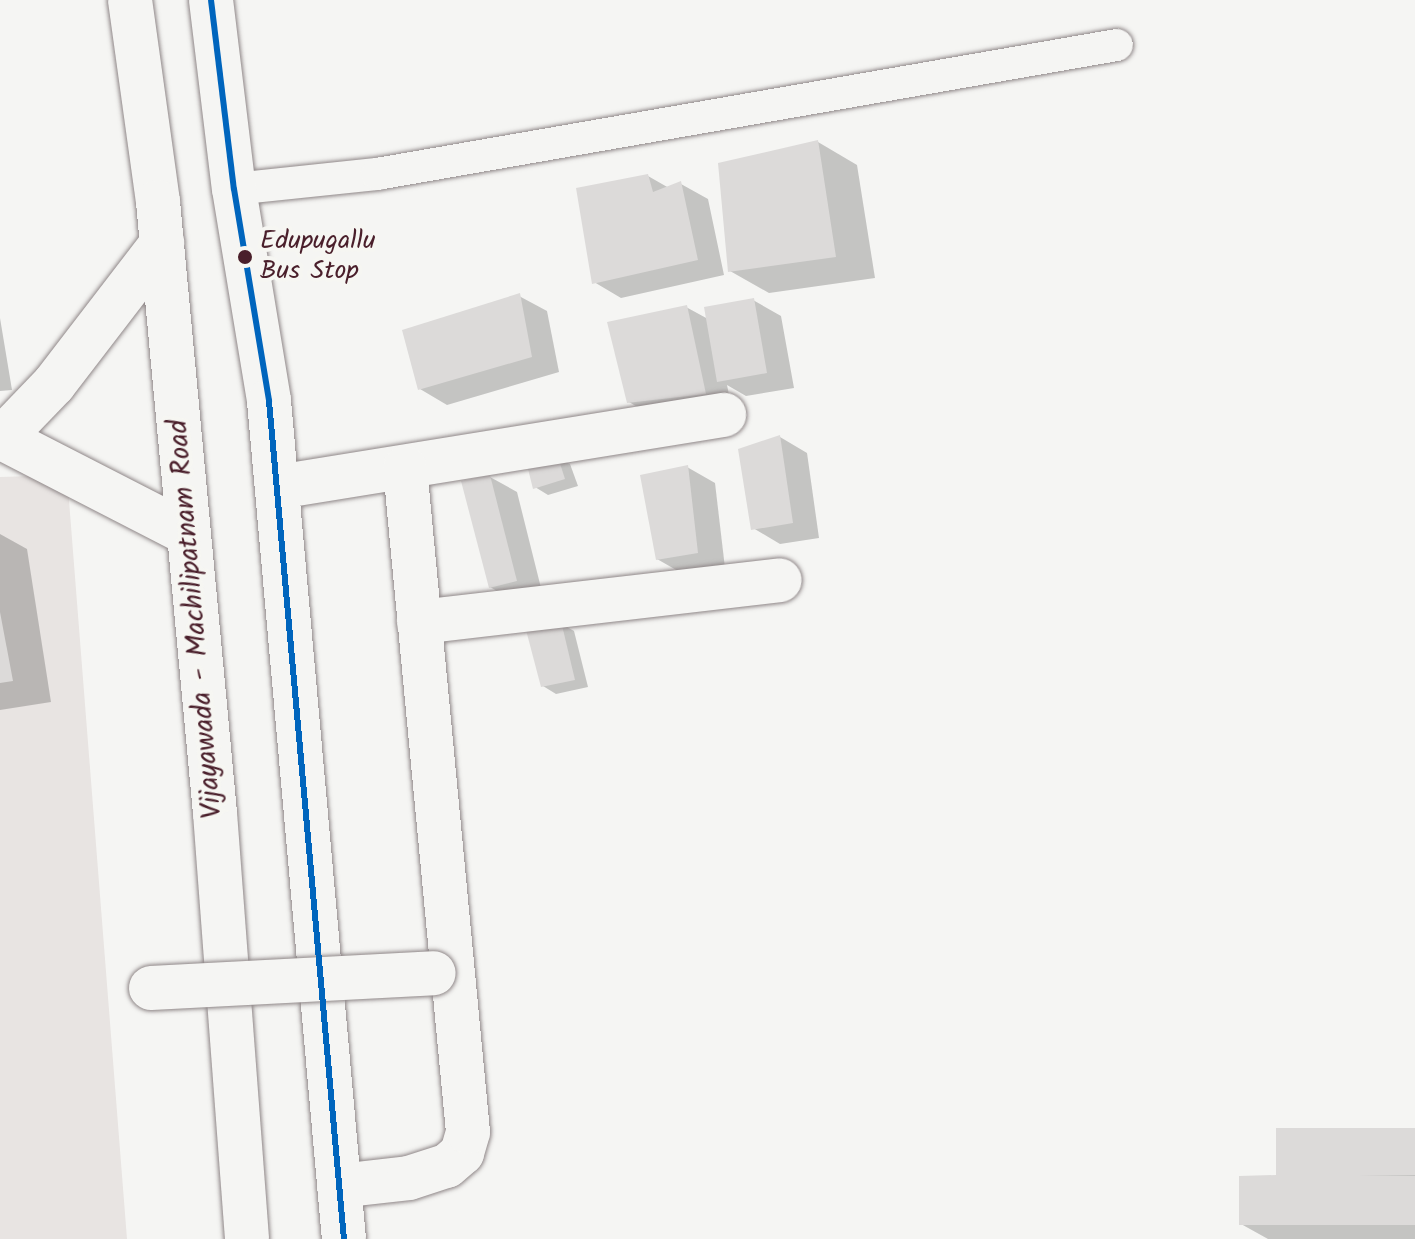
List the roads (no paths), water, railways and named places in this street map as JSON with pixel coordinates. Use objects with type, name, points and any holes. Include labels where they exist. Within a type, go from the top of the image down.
[{"type":"main road","name":"Vijayawada - Machilipatnam Road","points":[[130,0],[162,243],[247,1239]]},
{"type":"main road","points":[[211,0],[234,189],[278,487],[344,1239]]},
{"type":"main road","points":[[162,243],[54,384],[2,437],[67,475],[189,534]]},
{"type":"main road","points":[[278,487],[724,415]]},
{"type":"main road","points":[[339,1186],[409,1178],[447,1166],[462,1153],[468,1132],[405,468]]},
{"type":"main road","points":[[419,622],[780,580]]},
{"type":"main road","points":[[151,988],[434,973]]},
{"type":"lane","points":[[234,189],[377,174],[1117,45]]},
{"type":"place","name":"Edupugallu Bus Stop","points":[[245,257]]}]
